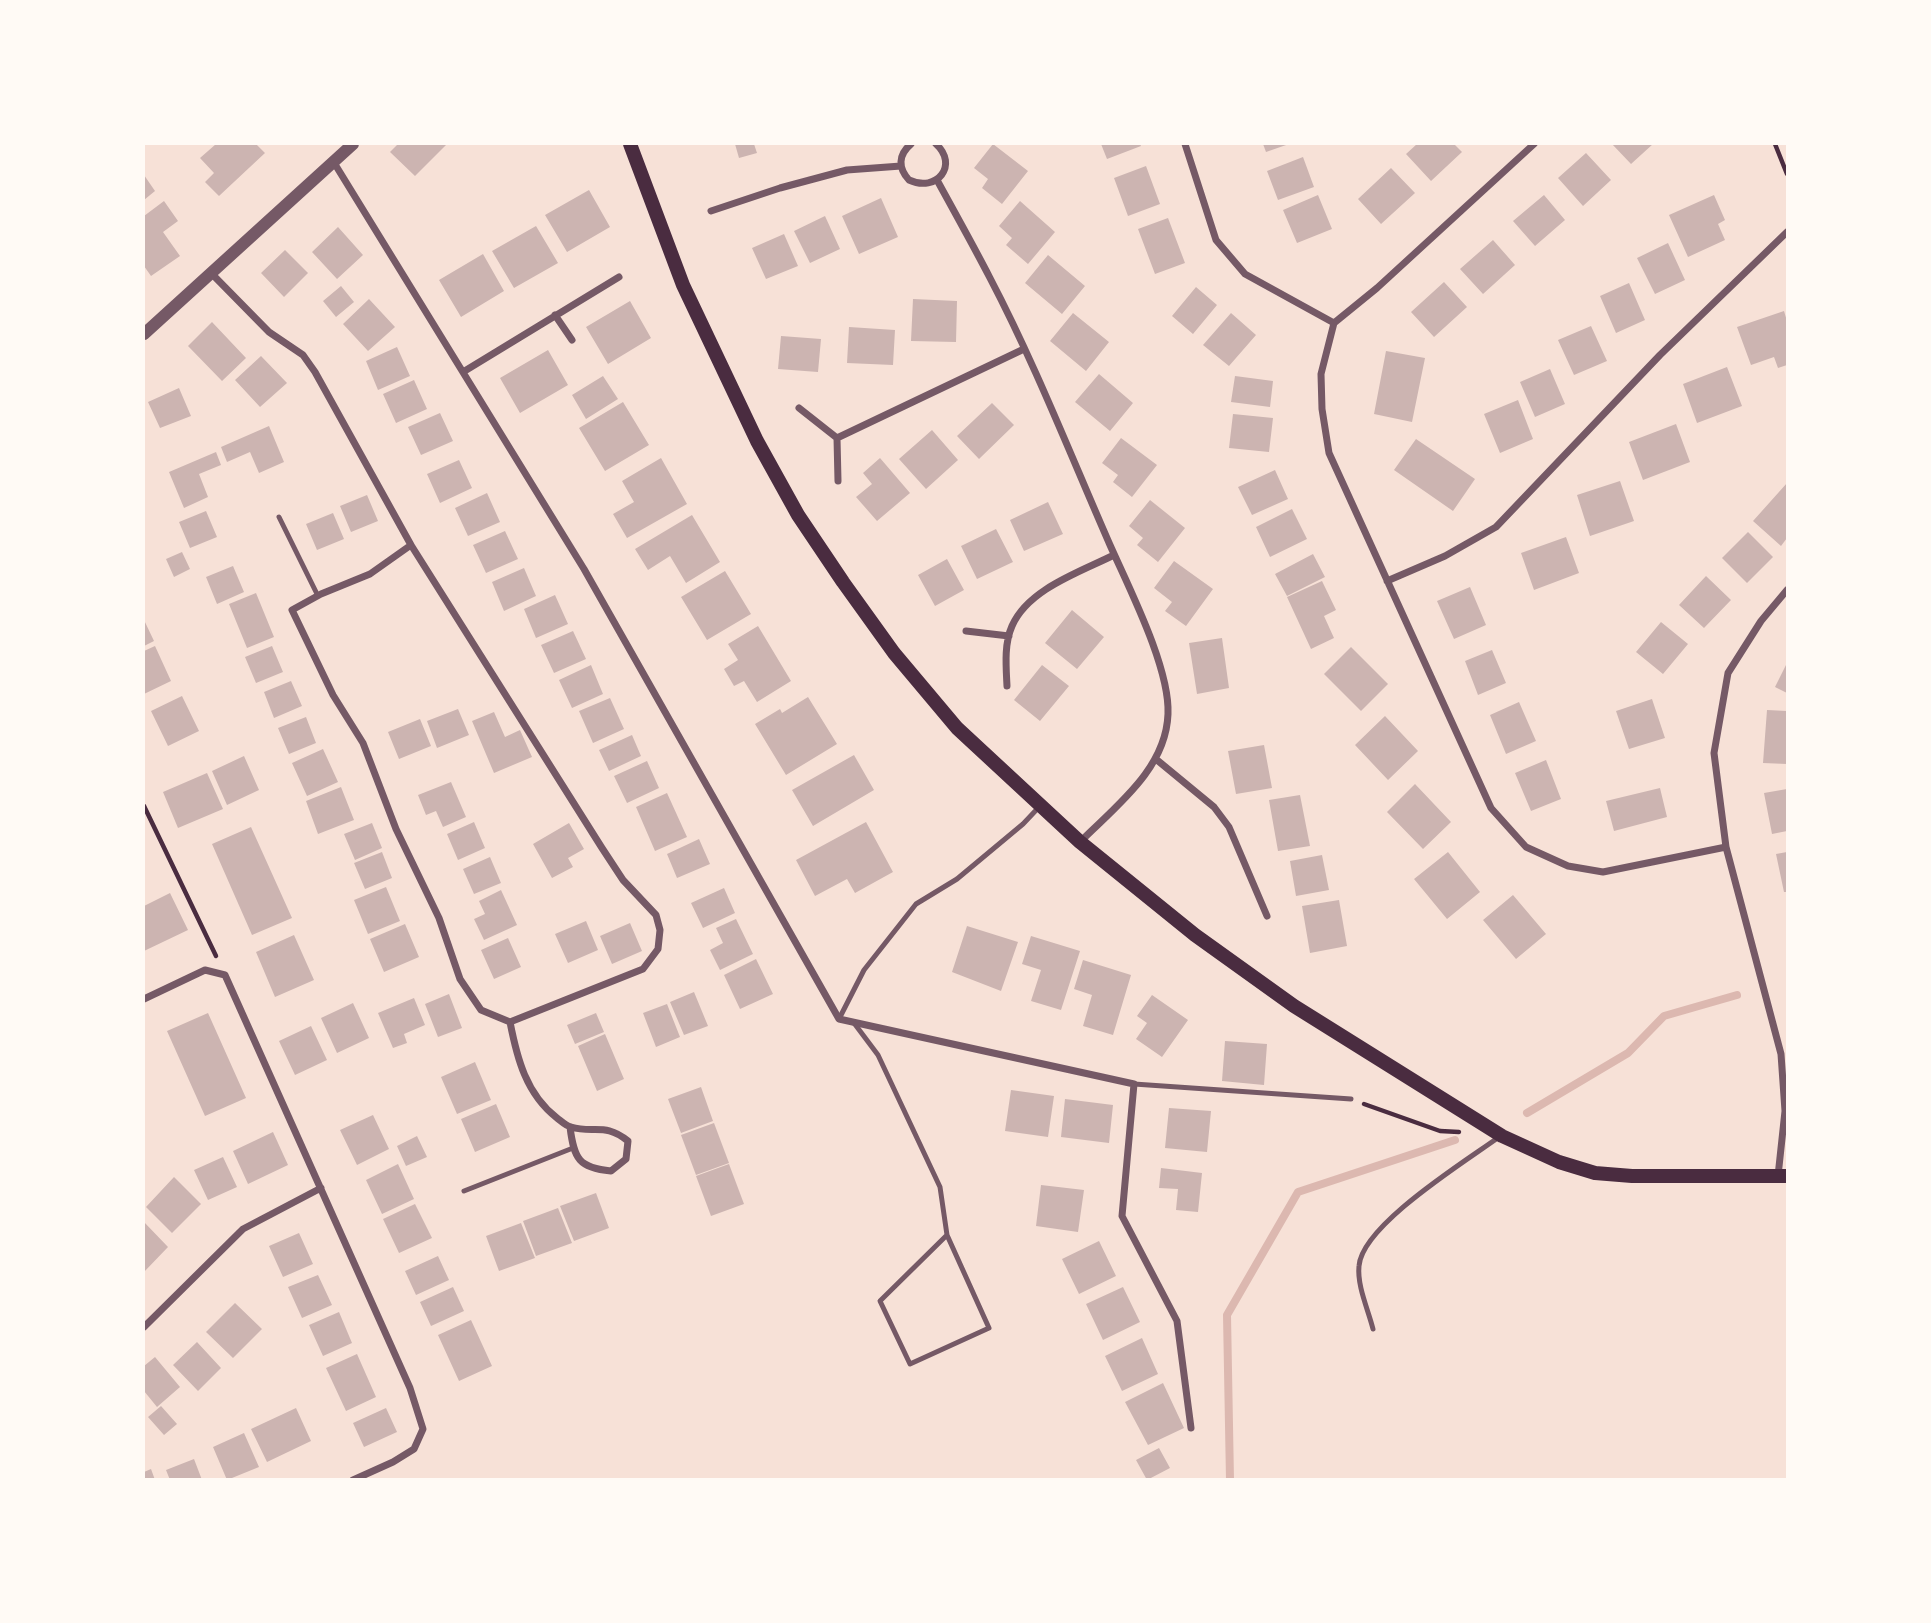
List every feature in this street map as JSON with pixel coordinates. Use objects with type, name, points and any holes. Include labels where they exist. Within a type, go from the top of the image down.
[{"type":"main road","points":[[631,144],[688,296],[751,428],[798,514],[894,653],[957,728],[1080,842],[1195,935],[1294,1006],[1502,1136],[1559,1162],[1595,1173],[1632,1176],[1782,1176]]},
{"type":"street","points":[[144,334],[353,144]]},
{"type":"street","points":[[911,144],[901,158],[901,166],[904,174],[916,183],[924,184],[937,180],[946,163],[936,144]]},
{"type":"street","points":[[1185,144],[1216,240],[1245,274],[1334,323]]},
{"type":"street","points":[[1534,144],[1387,279],[1334,323],[1321,374],[1322,409],[1329,453],[1491,808],[1526,847],[1568,866],[1603,872],[1726,847]]},
{"type":"street","points":[[333,161],[584,569],[839,1020],[1134,1084],[1122,1216],[1177,1321],[1191,1427]]},
{"type":"street","points":[[711,211],[780,188],[847,170],[901,166]]},
{"type":"street","points":[[937,180],[991,279],[1024,349],[1142,618],[1166,684],[1168,716],[1157,760],[1137,785],[1080,842]]},
{"type":"street","points":[[1387,581],[1444,556],[1496,527],[1660,355],[1787,232]]},
{"type":"street","points":[[212,274],[269,332],[303,355],[315,372],[411,545],[601,848],[623,880],[656,915],[660,930],[658,949],[643,969],[510,1022],[481,1010],[460,979],[439,918],[396,829],[363,743],[333,695],[292,610],[317,596],[370,574],[411,545]]},
{"type":"street","points":[[463,372],[619,277]]},
{"type":"street","points":[[555,315],[572,340]]},
{"type":"street","points":[[837,438],[1024,349]]},
{"type":"street","points":[[799,408],[837,438]]},
{"type":"street","points":[[837,438],[838,481]]},
{"type":"street","points":[[1007,686],[1006,656],[1009,636],[1021,611],[1034,596],[1114,555]]},
{"type":"street","points":[[1782,1176],[1785,1111],[1781,1054],[1726,847],[1714,753],[1728,673],[1761,621],[1787,590]]},
{"type":"street","points":[[966,631],[1009,636]]},
{"type":"street","points":[[1157,760],[1214,807],[1228,827],[1267,916]]},
{"type":"street","points":[[144,999],[205,970],[225,975],[410,1388],[423,1430],[414,1449],[393,1462],[353,1479]]},
{"type":"street","points":[[510,1022],[525,1079],[551,1112],[570,1127],[617,1133],[628,1141],[626,1159],[611,1171],[590,1169],[576,1156],[570,1127]]},
{"type":"street","points":[[144,1327],[243,1229],[321,1188]]},
{"type":"lane","points":[[279,517],[317,596]]},
{"type":"lane","points":[[839,1020],[864,970],[916,904],[957,879],[1023,824],[1040,806]]},
{"type":"lane","points":[[854,1023],[878,1055],[940,1187],[947,1235],[989,1328],[910,1364],[880,1301],[947,1235]]},
{"type":"lane","points":[[1134,1084],[1351,1099]]},
{"type":"lane","points":[[1373,1329],[1359,1279],[1359,1263],[1366,1245],[1411,1200],[1502,1136]]},
{"type":"lane","points":[[464,1191],[573,1148]]},
{"type":"path","points":[[1775,144],[1787,174]]},
{"type":"path","points":[[144,806],[225,975]]},
{"type":"path","points":[[1351,1099],[1440,1131],[1465,1133]]},
{"type":"building","points":[[216,144],[256,144],[265,153],[219,196],[205,182],[214,173],[200,158]]},
{"type":"building","points":[[398,144],[447,144],[415,176],[390,152]]},
{"type":"building","points":[[735,144],[754,144],[757,153],[739,158]]},
{"type":"building","points":[[993,144],[1028,171],[1002,204],[982,188],[988,179],[974,168]]},
{"type":"building","points":[[1101,144],[1140,144],[1141,146],[1107,159]]},
{"type":"building","points":[[1263,144],[1289,144],[1266,152]]},
{"type":"building","points":[[1417,144],[1454,144],[1462,152],[1431,181],[1406,154]]},
{"type":"building","points":[[1612,144],[1653,144],[1631,164]]},
{"type":"building","points":[[1586,153],[1611,180],[1583,206],[1558,178]]},
{"type":"building","points":[[1303,157],[1314,187],[1278,200],[1267,171]]},
{"type":"building","points":[[1146,166],[1160,204],[1128,216],[1114,178]]},
{"type":"building","points":[[1391,168],[1415,193],[1381,224],[1358,199]]},
{"type":"building","points":[[144,175],[155,191],[144,200]]},
{"type":"building","points":[[589,190],[610,227],[567,252],[545,215]]},
{"type":"building","points":[[1318,195],[1332,229],[1297,243],[1283,210]]},
{"type":"building","points":[[1544,195],[1565,220],[1535,246],[1513,221]]},
{"type":"building","points":[[1714,195],[1725,220],[1718,224],[1725,240],[1688,257],[1669,215]]},
{"type":"building","points":[[881,198],[898,237],[859,254],[842,216]]},
{"type":"building","points":[[164,201],[178,221],[163,232],[180,256],[151,276],[144,266],[144,216]]},
{"type":"building","points":[[1020,201],[1055,232],[1028,264],[1006,245],[1012,238],[999,226]]},
{"type":"building","points":[[825,216],[840,249],[810,263],[794,231]]},
{"type":"building","points":[[1168,218],[1185,263],[1155,274],[1138,229]]},
{"type":"building","points":[[536,226],[558,263],[514,288],[492,251]]},
{"type":"building","points":[[338,227],[363,255],[337,279],[312,252]]},
{"type":"building","points":[[784,234],[798,266],[766,279],[752,248]]},
{"type":"building","points":[[1493,240],[1515,265],[1483,294],[1460,269]]},
{"type":"building","points":[[1668,243],[1685,280],[1655,294],[1637,258]]},
{"type":"building","points":[[285,250],[308,273],[284,297],[261,273]]},
{"type":"building","points":[[483,254],[504,291],[461,317],[439,280]]},
{"type":"building","points":[[1048,255],[1085,286],[1062,314],[1025,283]]},
{"type":"building","points":[[1444,282],[1467,307],[1434,337],[1411,312]]},
{"type":"building","points":[[1629,283],[1645,320],[1616,333],[1600,296]]},
{"type":"building","points":[[341,286],[354,302],[336,317],[323,301]]},
{"type":"building","points":[[1196,287],[1217,305],[1193,334],[1172,316]]},
{"type":"building","points":[[369,299],[395,327],[368,351],[343,324]]},
{"type":"building","points":[[913,299],[957,301],[956,342],[911,341]]},
{"type":"building","points":[[630,301],[651,338],[608,364],[586,327]]},
{"type":"building","points":[[1784,311],[1787,321],[1787,365],[1778,368],[1774,357],[1751,365],[1737,327]]},
{"type":"building","points":[[1073,313],[1109,342],[1086,371],[1050,341]]},
{"type":"building","points":[[1231,313],[1256,335],[1229,366],[1203,345]]},
{"type":"building","points":[[212,322],[246,358],[222,381],[188,346]]},
{"type":"building","points":[[1591,326],[1607,361],[1574,375],[1558,340]]},
{"type":"building","points":[[849,327],[895,330],[893,365],[847,363]]},
{"type":"building","points":[[781,336],[821,339],[818,372],[778,369]]},
{"type":"building","points":[[397,347],[410,376],[378,390],[366,361]]},
{"type":"building","points":[[548,350],[568,385],[520,413],[500,378]]},
{"type":"building","points":[[1386,351],[1425,358],[1412,422],[1374,414]]},
{"type":"building","points":[[261,356],[287,383],[260,407],[235,380]]},
{"type":"building","points":[[1727,367],[1742,406],[1697,423],[1683,384]]},
{"type":"building","points":[[1550,369],[1565,404],[1535,417],[1520,382]]},
{"type":"building","points":[[1099,374],[1133,403],[1110,431],[1075,402]]},
{"type":"building","points":[[603,376],[618,399],[586,419],[572,395]]},
{"type":"building","points":[[1235,376],[1273,381],[1270,407],[1231,402]]},
{"type":"building","points":[[414,380],[427,409],[396,423],[383,394]]},
{"type":"building","points":[[179,388],[191,416],[160,428],[148,402]]},
{"type":"building","points":[[1518,400],[1533,439],[1500,453],[1484,414]]},
{"type":"building","points":[[623,402],[649,445],[605,471],[579,428]]},
{"type":"building","points":[[992,403],[1014,425],[979,459],[957,436]]},
{"type":"building","points":[[440,413],[453,441],[421,455],[408,427]]},
{"type":"building","points":[[1233,414],[1273,418],[1269,452],[1229,448]]},
{"type":"building","points":[[1676,424],[1690,462],[1643,480],[1629,442]]},
{"type":"building","points":[[269,426],[284,462],[259,473],[250,452],[227,462],[221,447]]},
{"type":"building","points":[[932,430],[958,460],[926,489],[899,459]]},
{"type":"building","points":[[1121,438],[1157,465],[1132,497],[1113,482],[1118,475],[1102,463]]},
{"type":"building","points":[[1416,439],[1475,479],[1453,511],[1394,470]]},
{"type":"building","points":[[216,452],[221,465],[199,474],[208,497],[184,508],[169,472]]},
{"type":"building","points":[[661,458],[687,504],[627,538],[613,514],[634,502],[622,481]]},
{"type":"building","points":[[880,458],[910,493],[877,521],[856,497],[872,484],[863,473]]},
{"type":"building","points":[[459,460],[472,488],[440,503],[427,474]]},
{"type":"building","points":[[1275,470],[1288,499],[1252,515],[1238,487]]},
{"type":"building","points":[[1620,481],[1634,521],[1590,536],[1577,495]]},
{"type":"building","points":[[1787,483],[1787,538],[1781,546],[1753,521]]},
{"type":"building","points":[[487,493],[500,522],[468,536],[455,508]]},
{"type":"building","points":[[367,495],[378,521],[351,532],[340,506]]},
{"type":"building","points":[[1150,500],[1185,528],[1158,562],[1137,545],[1143,538],[1129,526]]},
{"type":"building","points":[[1048,502],[1063,534],[1024,551],[1010,520]]},
{"type":"building","points":[[1292,509],[1307,539],[1270,557],[1256,527]]},
{"type":"building","points":[[206,511],[217,537],[190,548],[179,522]]},
{"type":"building","points":[[333,513],[344,539],[317,550],[306,524]]},
{"type":"building","points":[[692,515],[720,562],[686,583],[670,556],[648,570],[635,549]]},
{"type":"building","points":[[996,529],[1013,562],[977,579],[961,546]]},
{"type":"building","points":[[505,531],[518,559],[486,573],[473,545]]},
{"type":"building","points":[[1748,532],[1773,557],[1747,583],[1722,558]]},
{"type":"building","points":[[1566,537],[1579,573],[1534,590],[1521,553]]},
{"type":"building","points":[[182,552],[190,569],[174,577],[166,559]]},
{"type":"building","points":[[1313,554],[1325,577],[1287,596],[1275,574]]},
{"type":"building","points":[[947,559],[964,590],[935,606],[918,575]]},
{"type":"building","points":[[1174,561],[1213,589],[1186,626],[1165,611],[1172,602],[1154,588]]},
{"type":"building","points":[[233,566],[244,592],[217,604],[206,577]]},
{"type":"building","points":[[524,568],[536,596],[504,611],[492,582]]},
{"type":"building","points":[[725,571],[751,614],[707,640],[681,597]]},
{"type":"building","points":[[1706,576],[1731,600],[1704,628],[1679,605]]},
{"type":"building","points":[[1322,581],[1336,610],[1324,616],[1334,638],[1311,649],[1287,597]]},
{"type":"building","points":[[1470,587],[1486,625],[1454,639],[1437,601]]},
{"type":"building","points":[[256,593],[274,637],[247,648],[229,604]]},
{"type":"building","points":[[555,595],[568,624],[536,638],[524,609]]},
{"type":"building","points":[[1072,610],[1104,637],[1077,669],[1045,643]]},
{"type":"building","points":[[144,620],[154,641],[144,646]]},
{"type":"building","points":[[1661,622],[1688,644],[1663,674],[1636,652]]},
{"type":"building","points":[[758,626],[791,681],[757,702],[744,681],[734,686],[724,669],[738,660],[728,644]]},
{"type":"building","points":[[573,631],[586,659],[554,673],[541,645]]},
{"type":"building","points":[[1222,638],[1229,688],[1197,694],[1189,643]]},
{"type":"building","points":[[155,646],[171,681],[144,694],[144,651]]},
{"type":"building","points":[[272,646],[283,672],[256,683],[245,657]]},
{"type":"building","points":[[1351,647],[1388,684],[1361,711],[1324,674]]},
{"type":"building","points":[[1492,650],[1506,683],[1478,695],[1465,661]]},
{"type":"building","points":[[1787,663],[1787,693],[1775,687]]},
{"type":"building","points":[[591,665],[603,694],[572,708],[559,680]]},
{"type":"building","points":[[1042,665],[1069,686],[1040,721],[1014,700]]},
{"type":"building","points":[[291,681],[302,706],[274,718],[264,692]]},
{"type":"building","points":[[182,696],[199,731],[168,746],[151,711]]},
{"type":"building","points":[[808,697],[837,744],[786,775],[755,724],[780,709],[782,713]]},
{"type":"building","points":[[610,698],[624,729],[593,743],[579,711]]},
{"type":"building","points":[[1652,699],[1665,738],[1629,749],[1616,711]]},
{"type":"building","points":[[1519,702],[1536,741],[1506,754],[1490,715]]},
{"type":"building","points":[[458,709],[469,735],[437,748],[427,721]]},
{"type":"building","points":[[1767,710],[1787,711],[1787,764],[1763,763]]},
{"type":"building","points":[[494,712],[505,737],[520,730],[532,757],[494,773],[472,721]]},
{"type":"building","points":[[1385,716],[1418,751],[1388,780],[1355,745]]},
{"type":"building","points":[[306,717],[316,743],[289,754],[278,728]]},
{"type":"building","points":[[420,719],[431,746],[399,759],[388,732]]},
{"type":"building","points":[[632,735],[641,756],[609,771],[599,750]]},
{"type":"building","points":[[1264,745],[1272,788],[1236,794],[1228,751]]},
{"type":"building","points":[[323,749],[338,782],[307,796],[292,763]]},
{"type":"building","points":[[854,755],[874,790],[813,826],[792,790]]},
{"type":"building","points":[[244,756],[259,790],[227,805],[212,771]]},
{"type":"building","points":[[1546,760],[1561,799],[1531,811],[1515,773]]},
{"type":"building","points":[[647,761],[659,788],[627,803],[614,776]]},
{"type":"building","points":[[207,773],[223,809],[178,828],[163,792]]},
{"type":"building","points":[[451,782],[466,817],[443,827],[436,811],[426,815],[418,795]]},
{"type":"building","points":[[1415,784],[1451,822],[1423,849],[1387,812]]},
{"type":"building","points":[[341,787],[354,820],[318,834],[306,801]]},
{"type":"building","points":[[1660,788],[1667,817],[1614,831],[1606,801]]},
{"type":"building","points":[[1787,789],[1787,831],[1772,834],[1764,793]]},
{"type":"building","points":[[667,793],[687,837],[655,851],[636,807]]},
{"type":"building","points":[[1300,795],[1310,846],[1278,851],[1269,800]]},
{"type":"building","points":[[474,822],[485,848],[458,860],[447,834]]},
{"type":"building","points":[[866,822],[893,872],[855,893],[847,879],[815,896],[796,860]]},
{"type":"building","points":[[372,823],[382,848],[355,860],[344,834]]},
{"type":"building","points":[[569,823],[584,849],[568,858],[573,867],[552,878],[533,844]]},
{"type":"building","points":[[251,827],[292,918],[252,935],[212,844]]},
{"type":"building","points":[[699,839],[710,864],[677,878],[667,854]]},
{"type":"building","points":[[382,852],[392,878],[365,889],[354,863]]},
{"type":"building","points":[[1448,852],[1480,892],[1447,919],[1414,879]]},
{"type":"building","points":[[1787,852],[1787,892],[1784,892],[1776,854]]},
{"type":"building","points":[[1322,855],[1329,890],[1296,896],[1290,861]]},
{"type":"building","points":[[490,857],[501,883],[474,894],[463,869]]},
{"type":"building","points":[[386,887],[400,921],[368,934],[354,900]]},
{"type":"building","points":[[724,888],[735,913],[703,928],[691,903]]},
{"type":"building","points":[[501,890],[517,925],[484,940],[474,919],[485,914],[479,901]]},
{"type":"building","points":[[170,893],[188,930],[144,951],[144,906]]},
{"type":"building","points":[[1513,895],[1546,934],[1516,959],[1483,920]]},
{"type":"building","points":[[1339,900],[1347,946],[1310,953],[1302,906]]},
{"type":"building","points":[[736,919],[753,954],[720,970],[710,950],[723,943],[716,928]]},
{"type":"building","points":[[586,921],[598,950],[568,963],[555,934]]},
{"type":"building","points":[[630,923],[642,951],[612,964],[600,936]]},
{"type":"building","points":[[405,924],[419,957],[384,972],[370,939]]},
{"type":"building","points":[[967,926],[1018,942],[1001,991],[952,972]]},
{"type":"building","points":[[294,935],[314,980],[275,997],[256,952]]},
{"type":"building","points":[[1031,936],[1080,951],[1061,1010],[1031,1001],[1041,970],[1022,964]]},
{"type":"building","points":[[508,938],[521,967],[494,979],[481,950]]},
{"type":"building","points":[[756,959],[773,994],[740,1009],[724,975]]},
{"type":"building","points":[[1083,960],[1131,975],[1113,1035],[1083,1026],[1092,995],[1074,989]]},
{"type":"building","points":[[694,992],[708,1026],[684,1035],[670,1002]]},
{"type":"building","points":[[449,994],[462,1028],[438,1037],[425,1004]]},
{"type":"building","points":[[1152,995],[1188,1020],[1162,1057],[1136,1039],[1147,1023],[1137,1016]]},
{"type":"building","points":[[414,998],[425,1025],[404,1034],[407,1043],[393,1048],[378,1013]]},
{"type":"building","points":[[353,1003],[369,1038],[337,1053],[321,1018]]},
{"type":"building","points":[[667,1004],[680,1037],[656,1047],[643,1013]]},
{"type":"building","points":[[208,1013],[246,1098],[205,1116],[167,1031]]},
{"type":"building","points":[[596,1013],[604,1032],[575,1044],[567,1025]]},
{"type":"building","points":[[311,1026],[327,1060],[295,1075],[279,1041]]},
{"type":"building","points":[[605,1034],[624,1079],[597,1091],[578,1046]]},
{"type":"building","points":[[1225,1041],[1267,1044],[1264,1085],[1222,1081]]},
{"type":"building","points":[[475,1062],[491,1100],[457,1114],[441,1077]]},
{"type":"building","points":[[701,1087],[713,1121],[681,1133],[668,1099]]},
{"type":"building","points":[[1011,1090],[1054,1096],[1048,1137],[1005,1131]]},
{"type":"building","points":[[1065,1099],[1113,1105],[1109,1143],[1061,1137]]},
{"type":"building","points":[[496,1104],[510,1137],[475,1152],[461,1119]]},
{"type":"building","points":[[1169,1108],[1211,1111],[1207,1152],[1165,1148]]},
{"type":"building","points":[[373,1115],[389,1149],[357,1165],[340,1130]]},
{"type":"building","points":[[714,1123],[729,1163],[696,1175],[681,1135]]},
{"type":"building","points":[[273,1132],[288,1165],[248,1184],[233,1151]]},
{"type":"building","points":[[417,1136],[427,1157],[406,1166],[397,1146]]},
{"type":"building","points":[[223,1157],[237,1187],[208,1200],[194,1170]]},
{"type":"building","points":[[398,1164],[414,1199],[382,1214],[366,1180]]},
{"type":"building","points":[[729,1164],[744,1204],[711,1216],[696,1176]]},
{"type":"building","points":[[1161,1168],[1202,1173],[1198,1212],[1176,1210],[1178,1189],[1159,1188]]},
{"type":"building","points":[[174,1177],[201,1204],[172,1233],[146,1207]]},
{"type":"building","points":[[1041,1185],[1084,1190],[1078,1232],[1036,1226]]},
{"type":"building","points":[[596,1193],[609,1228],[574,1241],[560,1206]]},
{"type":"building","points":[[415,1204],[432,1238],[399,1253],[383,1219]]},
{"type":"building","points":[[558,1208],[572,1243],[536,1256],[523,1221]]},
{"type":"building","points":[[144,1222],[168,1247],[144,1272]]},
{"type":"building","points":[[521,1223],[535,1258],[499,1271],[486,1236]]},
{"type":"building","points":[[299,1233],[313,1264],[283,1277],[269,1246]]},
{"type":"building","points":[[1099,1241],[1116,1276],[1079,1294],[1062,1259]]},
{"type":"building","points":[[438,1256],[449,1280],[416,1295],[405,1271]]},
{"type":"building","points":[[318,1275],[332,1305],[302,1318],[288,1287]]},
{"type":"building","points":[[453,1287],[464,1311],[431,1326],[420,1302]]},
{"type":"building","points":[[1123,1287],[1140,1322],[1103,1340],[1086,1304]]},
{"type":"building","points":[[235,1303],[262,1329],[233,1358],[206,1332]]},
{"type":"building","points":[[339,1312],[352,1343],[323,1356],[309,1325]]},
{"type":"building","points":[[471,1320],[492,1366],[459,1381],[438,1335]]},
{"type":"building","points":[[1142,1338],[1158,1374],[1122,1391],[1105,1356]]},
{"type":"building","points":[[197,1342],[221,1368],[198,1391],[173,1365]]},
{"type":"building","points":[[357,1354],[376,1397],[346,1411],[326,1368]]},
{"type":"building","points":[[155,1357],[180,1387],[157,1407],[144,1391],[144,1366]]},
{"type":"building","points":[[1163,1383],[1184,1428],[1148,1445],[1125,1402]]},
{"type":"building","points":[[161,1406],[177,1424],[164,1435],[148,1417]]},
{"type":"building","points":[[296,1408],[311,1441],[267,1462],[251,1429]]},
{"type":"building","points":[[386,1408],[397,1432],[364,1447],[353,1423]]},
{"type":"building","points":[[244,1433],[259,1467],[227,1480],[213,1447]]},
{"type":"building","points":[[1159,1448],[1170,1468],[1147,1480],[1136,1460]]},
{"type":"building","points":[[194,1459],[202,1480],[170,1480],[166,1470]]},
{"type":"building","points":[[151,1469],[155,1480],[144,1480],[144,1472]]},
{"type":"waterway","points":[[1527,1113],[1628,1053],[1664,1016],[1737,995]]},
{"type":"waterway","points":[[1230,1480],[1227,1315],[1298,1192],[1455,1140]]}]
